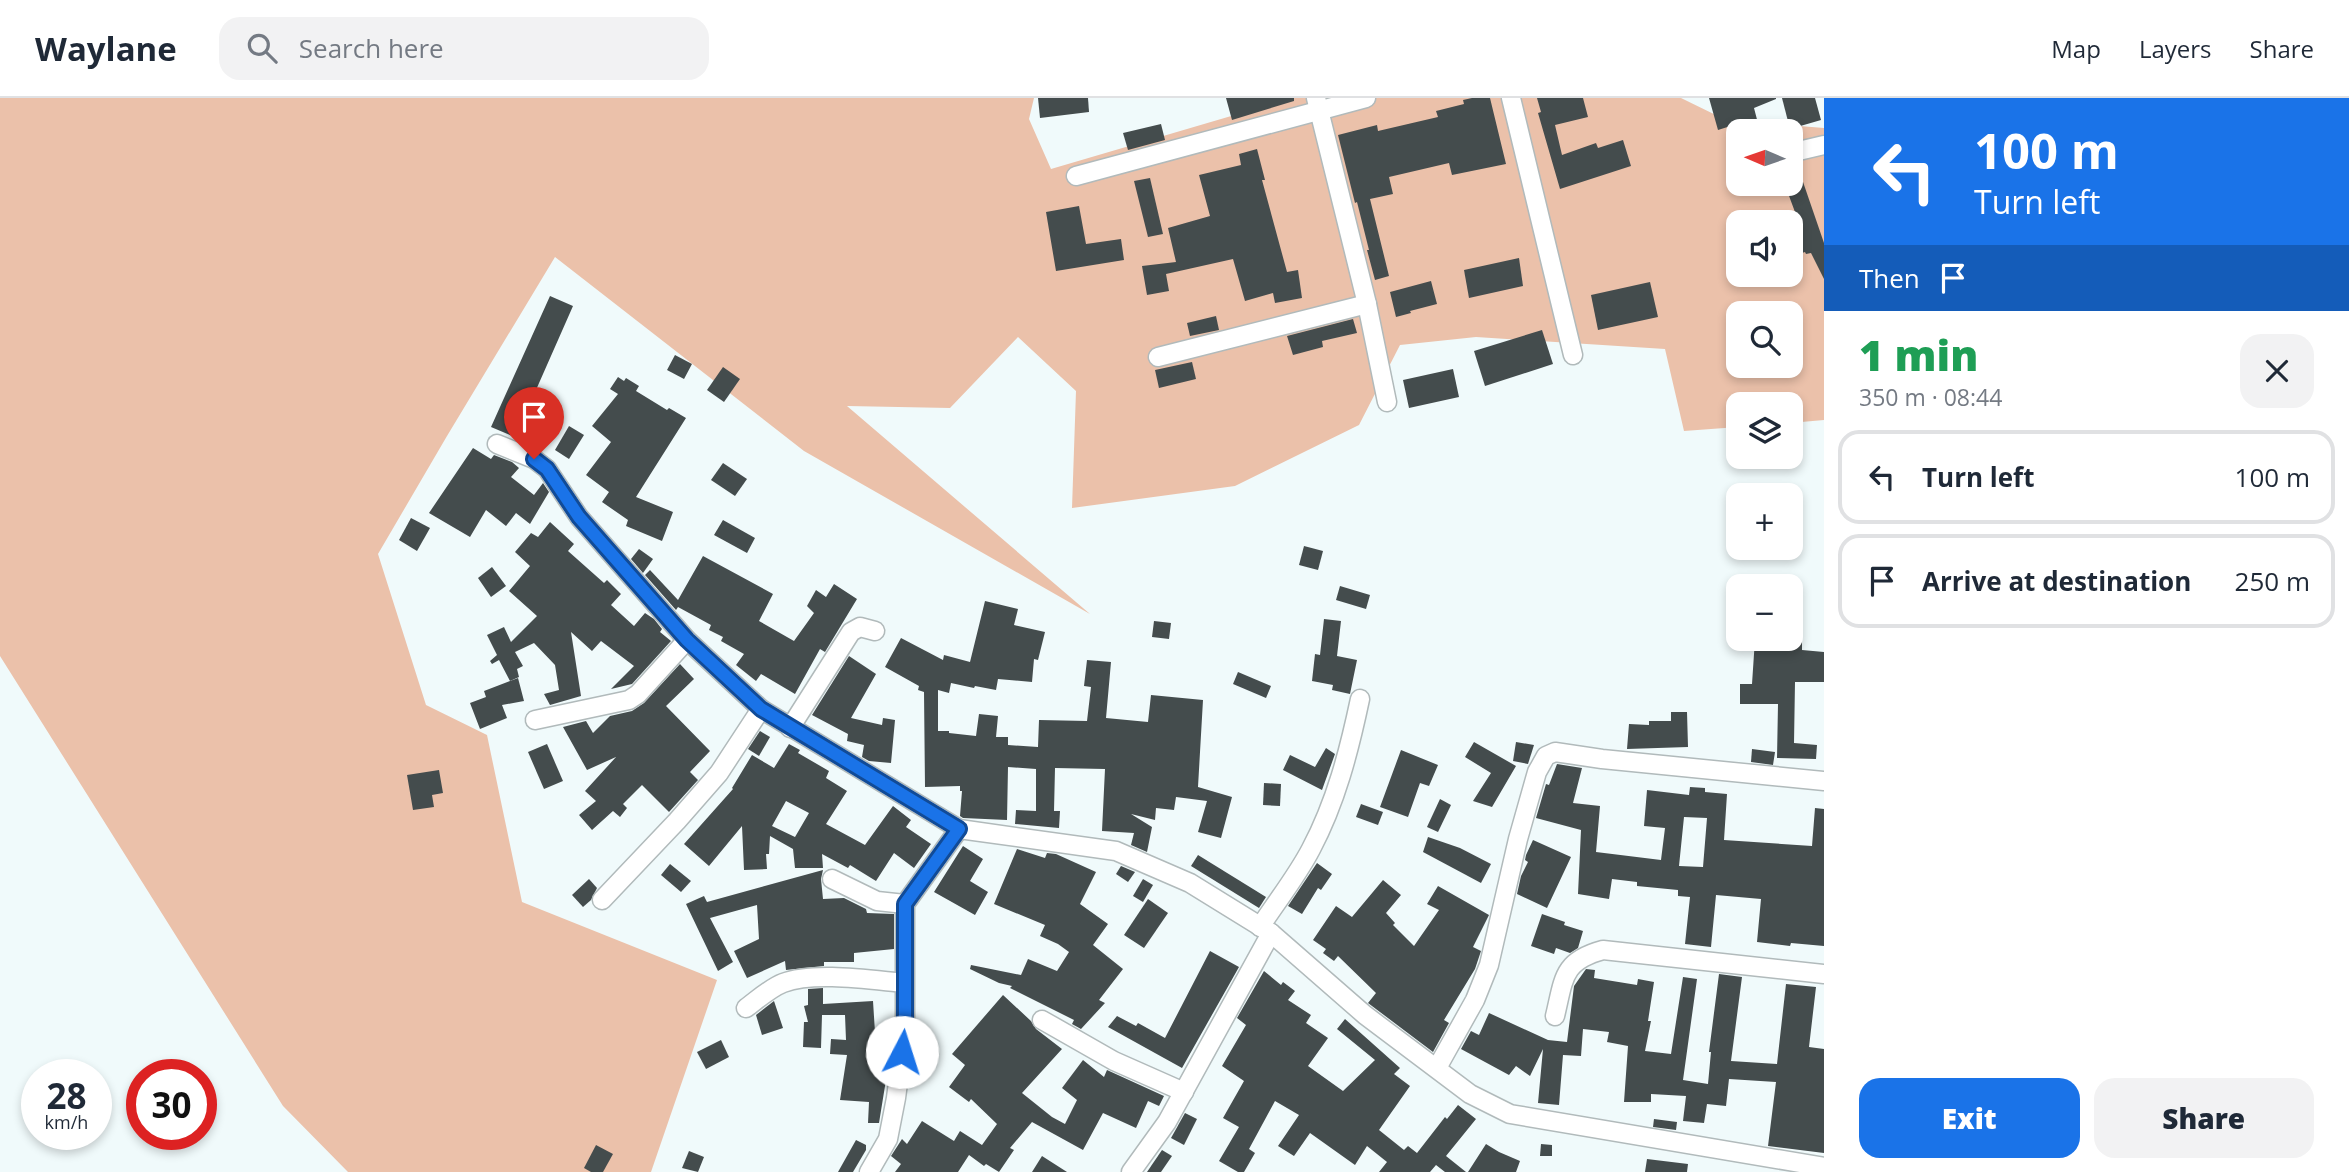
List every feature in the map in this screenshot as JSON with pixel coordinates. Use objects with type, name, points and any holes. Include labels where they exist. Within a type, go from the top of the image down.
[{"type":"street","points":[[1076,176],[1318,104],[1366,98]]},
{"type":"street","points":[[1511,98],[1573,355]]},
{"type":"street","points":[[1318,104],[1367,304],[1387,402]]},
{"type":"street","points":[[1803,150],[1824,145]]},
{"type":"street","points":[[1158,357],[1367,304]]},
{"type":"street","points":[[497,444],[534,459],[547,469],[579,517],[687,640],[761,709],[959,829],[1116,851],[1189,883],[1266,930],[1365,1015],[1470,1094],[1510,1114],[1824,1167]]},
{"type":"street","points":[[790,728],[851,632],[860,627],[875,631]]},
{"type":"street","points":[[535,720],[629,700],[638,694],[687,640]]},
{"type":"street","points":[[1131,1172],[1167,1122],[1266,930],[1311,850],[1334,798],[1360,699]]},
{"type":"street","points":[[602,900],[719,773],[761,709]]},
{"type":"street","points":[[1437,1068],[1475,1000],[1489,965],[1518,839],[1537,772],[1546,756],[1555,752],[1824,780]]},
{"type":"street","points":[[869,1172],[888,1139],[896,1098],[905,1029],[905,904],[959,829]]},
{"type":"street","points":[[832,880],[877,901],[905,904]]},
{"type":"street","points":[[1555,1016],[1565,976],[1572,965],[1581,958],[1604,950],[1824,974]]},
{"type":"street","points":[[746,1008],[782,983],[797,980],[835,977],[904,983]]},
{"type":"street","points":[[1042,1020],[1114,1061],[1184,1091]]},
{"type":"shaded area","points":[[0,98],[1034,98],[1029,119],[1051,169],[1292,98],[1681,98],[1726,120],[1726,196],[1803,196],[1803,126],[1824,128],[1824,420],[1803,422],[1803,392],[1726,392],[1726,428],[1684,431],[1665,349],[1476,337],[1400,345],[1359,425],[1235,486],[1072,508],[1076,391],[1018,337],[950,408],[847,406],[1090,614],[804,451],[555,257],[378,554],[426,705],[487,735],[522,902],[717,980],[651,1172],[348,1172],[283,1106],[0,656]]},
{"type":"building","points":[[1038,98],[1088,98],[1089,112],[1040,118]]},
{"type":"building","points":[[1226,98],[1294,98],[1294,101],[1232,120]]},
{"type":"building","points":[[1490,98],[1506,164],[1452,175],[1449,163],[1389,177],[1393,194],[1370,199],[1389,276],[1375,280],[1338,135],[1377,125],[1378,131],[1438,117],[1436,111],[1464,104],[1463,100]]},
{"type":"building","points":[[1537,98],[1583,98],[1588,117],[1555,125],[1562,155],[1596,143],[1598,148],[1623,140],[1631,166],[1560,189],[1538,113],[1541,112]]},
{"type":"building","points":[[1709,98],[1776,98],[1754,108],[1757,119],[1726,119],[1726,127],[1718,130]]},
{"type":"building","points":[[1782,98],[1815,98],[1821,120],[1803,125],[1803,119],[1787,119]]},
{"type":"building","points":[[1161,124],[1165,140],[1128,150],[1123,133]]},
{"type":"building","points":[[1257,149],[1265,180],[1262,180],[1287,272],[1298,270],[1302,298],[1275,303],[1273,293],[1245,301],[1233,259],[1166,274],[1169,291],[1147,295],[1142,266],[1176,262],[1168,228],[1210,216],[1199,175],[1241,165],[1239,154]]},
{"type":"building","points":[[1150,178],[1163,234],[1148,237],[1134,181]]},
{"type":"building","points":[[1803,182],[1824,243],[1824,279],[1811,253],[1803,253],[1803,210],[1794,210],[1789,196],[1803,196]]},
{"type":"building","points":[[1079,206],[1086,244],[1121,239],[1124,260],[1056,271],[1046,212]]},
{"type":"building","points":[[1519,258],[1523,286],[1469,298],[1464,270]]},
{"type":"building","points":[[1431,281],[1437,304],[1396,317],[1390,292]]},
{"type":"building","points":[[1650,282],[1658,317],[1598,330],[1591,295]]},
{"type":"building","points":[[550,296],[573,306],[532,399],[554,408],[538,447],[491,427]]},
{"type":"building","points":[[1216,316],[1219,330],[1190,336],[1187,323]]},
{"type":"building","points":[[1353,319],[1357,333],[1322,341],[1323,347],[1293,355],[1287,336]]},
{"type":"building","points":[[1542,330],[1553,364],[1485,386],[1474,351]]},
{"type":"building","points":[[675,355],[692,364],[684,379],[667,370]]},
{"type":"building","points":[[1192,362],[1196,379],[1159,388],[1155,370]]},
{"type":"building","points":[[723,367],[740,379],[724,402],[707,390]]},
{"type":"building","points":[[1453,369],[1459,397],[1409,408],[1403,380]]},
{"type":"building","points":[[618,377],[624,381],[626,378],[639,386],[636,391],[686,418],[636,497],[673,512],[662,541],[626,526],[628,520],[602,502],[609,492],[586,475],[611,442],[592,426],[618,394],[610,389]]},
{"type":"building","points":[[569,426],[584,435],[569,459],[555,450]]},
{"type":"building","points":[[473,448],[491,459],[494,455],[512,462],[519,468],[511,477],[534,495],[543,483],[549,492],[530,524],[516,513],[506,526],[486,510],[470,537],[429,513]]},
{"type":"building","points":[[723,463],[747,479],[735,496],[711,480]]},
{"type":"building","points":[[411,518],[430,528],[417,551],[399,540]]},
{"type":"building","points":[[723,520],[755,538],[747,553],[714,535]]},
{"type":"building","points":[[550,522],[574,544],[568,551],[604,583],[607,580],[621,594],[611,605],[634,626],[645,613],[654,619],[662,629],[660,632],[671,641],[632,684],[611,689],[634,666],[601,641],[592,651],[571,632],[581,696],[550,705],[544,694],[559,690],[555,665],[534,643],[515,652],[523,666],[517,669],[519,677],[510,681],[499,660],[492,664],[490,661],[497,655],[487,635],[504,627],[511,642],[537,616],[509,591],[530,566],[515,552],[531,533],[538,537]]},
{"type":"building","points":[[1304,546],[1323,551],[1318,570],[1299,565]]},
{"type":"building","points":[[639,549],[653,559],[643,573],[631,559]]},
{"type":"building","points":[[703,556],[773,594],[759,621],[794,641],[814,613],[807,606],[816,590],[826,597],[834,584],[857,599],[825,652],[820,649],[795,694],[761,674],[756,681],[736,665],[744,654],[721,641],[723,637],[709,630],[711,625],[678,607],[676,610],[645,575],[650,570],[678,600]]},
{"type":"building","points":[[492,567],[506,586],[491,597],[478,578]]},
{"type":"building","points":[[1340,586],[1370,595],[1366,609],[1336,600]]},
{"type":"building","points":[[985,601],[1018,609],[1014,625],[1045,632],[1038,660],[1034,659],[1032,682],[998,679],[996,690],[951,683],[949,693],[938,690],[938,731],[976,736],[979,714],[998,716],[996,737],[1008,737],[1008,745],[1038,747],[1039,720],[1087,721],[1091,687],[1084,686],[1087,660],[1111,662],[1106,718],[1148,722],[1151,695],[1203,700],[1198,787],[1232,797],[1221,838],[1198,832],[1207,801],[1176,797],[1174,810],[1156,808],[1155,820],[1131,814],[1152,827],[1147,852],[1131,845],[1134,833],[1102,831],[1105,769],[1055,768],[1054,811],[1060,811],[1059,828],[1015,824],[1016,810],[1036,811],[1036,769],[1008,767],[1007,820],[963,818],[960,816],[960,786],[925,787],[924,692],[918,690],[919,686],[885,667],[901,638],[943,660],[944,655],[970,662]]},
{"type":"building","points":[[1324,619],[1341,621],[1337,656],[1357,660],[1350,694],[1332,690],[1333,685],[1312,681],[1315,654],[1320,655]]},
{"type":"building","points":[[1154,621],[1171,623],[1169,639],[1152,637]]},
{"type":"building","points":[[1754,651],[1824,652],[1824,682],[1795,682],[1794,743],[1817,745],[1816,759],[1777,758],[1778,704],[1740,704],[1740,684],[1752,684]]},
{"type":"building","points":[[849,656],[876,674],[851,718],[882,725],[883,718],[895,720],[891,763],[869,761],[862,757],[864,745],[847,741],[848,734],[812,715]]},
{"type":"building","points":[[680,664],[694,679],[666,706],[710,751],[690,772],[698,780],[669,812],[642,785],[623,804],[627,808],[620,817],[613,811],[592,830],[579,815],[596,801],[585,791],[616,757],[587,770],[563,727],[586,721],[593,733],[610,716],[632,711],[644,703]]},
{"type":"building","points":[[1238,672],[1271,686],[1266,698],[1233,684]]},
{"type":"building","points":[[518,678],[524,701],[502,705],[507,718],[480,729],[470,703],[486,697],[484,691]]},
{"type":"building","points":[[1671,712],[1687,712],[1688,747],[1627,749],[1629,724],[1649,725],[1649,721],[1671,721]]},
{"type":"building","points":[[760,731],[770,737],[759,756],[748,749]]},
{"type":"building","points":[[1474,742],[1516,766],[1492,807],[1473,801],[1491,773],[1465,757]]},
{"type":"building","points":[[1516,742],[1534,745],[1528,764],[1513,761]]},
{"type":"building","points":[[547,744],[563,781],[544,789],[528,752]]},
{"type":"building","points":[[789,744],[800,750],[798,753],[829,771],[826,778],[847,791],[826,824],[865,845],[893,806],[911,820],[906,827],[931,844],[914,868],[894,853],[876,881],[850,865],[848,868],[822,854],[823,868],[795,868],[793,849],[770,836],[769,854],[766,854],[767,869],[744,870],[742,826],[709,866],[684,844],[733,789],[752,755],[774,768]],"holes":[[[786,801],[809,813],[795,837],[772,826]]]},
{"type":"building","points":[[1326,748],[1335,754],[1322,790],[1283,770],[1290,755],[1315,767]]},
{"type":"building","points":[[1752,749],[1775,752],[1773,765],[1751,762]]},
{"type":"building","points":[[1401,750],[1438,765],[1429,786],[1420,783],[1408,817],[1380,807]]},
{"type":"building","points":[[1557,764],[1582,768],[1573,803],[1600,806],[1596,852],[1661,860],[1665,828],[1644,826],[1647,790],[1689,795],[1690,787],[1705,788],[1705,792],[1727,794],[1724,840],[1812,846],[1815,808],[1824,809],[1824,946],[1757,942],[1761,899],[1716,895],[1711,947],[1685,944],[1690,897],[1678,896],[1678,890],[1637,886],[1637,882],[1612,879],[1609,899],[1578,894],[1581,830],[1536,818],[1546,784],[1549,785]],"holes":[[[1684,817],[1707,818],[1703,867],[1679,866]]]},
{"type":"building","points":[[439,770],[443,793],[432,795],[434,807],[413,810],[407,775]]},
{"type":"building","points":[[1264,783],[1281,784],[1280,806],[1263,805]]},
{"type":"building","points":[[1440,799],[1451,805],[1438,832],[1427,827]]},
{"type":"building","points":[[1361,804],[1383,812],[1378,825],[1356,817]]},
{"type":"building","points":[[1428,837],[1460,848],[1491,864],[1481,883],[1423,852]]},
{"type":"building","points":[[1533,840],[1571,857],[1547,908],[1517,894],[1528,862],[1525,860],[1526,855]]},
{"type":"building","points":[[963,846],[983,859],[970,881],[988,892],[975,915],[934,892]]},
{"type":"building","points":[[1017,849],[1045,858],[1047,853],[1056,854],[1096,872],[1080,904],[1108,924],[1093,945],[1123,969],[1099,1000],[1105,1003],[1081,1029],[1072,1024],[1074,1020],[1010,988],[1012,986],[970,969],[971,965],[1021,975],[1028,959],[1057,971],[1069,952],[1040,936],[1045,925],[994,904]]},
{"type":"building","points":[[1198,855],[1266,897],[1259,908],[1191,866]]},
{"type":"building","points":[[1317,863],[1332,874],[1321,890],[1318,888],[1302,914],[1288,906]]},
{"type":"building","points":[[670,864],[691,881],[681,892],[661,875]]},
{"type":"building","points":[[1121,866],[1135,872],[1128,882],[1116,874]]},
{"type":"building","points":[[823,870],[823,899],[844,898],[866,909],[867,913],[894,914],[894,949],[854,953],[854,962],[824,962],[824,966],[786,970],[785,961],[747,978],[734,951],[759,939],[757,905],[710,918],[733,962],[718,971],[686,904],[704,896],[707,902]]},
{"type":"building","points":[[589,879],[597,888],[591,900],[583,907],[572,895]]},
{"type":"building","points":[[1143,879],[1153,885],[1143,902],[1133,896]]},
{"type":"building","points":[[1383,880],[1401,895],[1386,913],[1395,923],[1393,925],[1414,946],[1439,910],[1427,904],[1438,886],[1489,915],[1473,947],[1481,951],[1475,969],[1444,1020],[1449,1023],[1433,1052],[1368,1003],[1376,993],[1338,956],[1334,961],[1323,953],[1326,949],[1313,940],[1336,906],[1352,917]]},
{"type":"building","points":[[1148,899],[1168,913],[1144,948],[1124,935]]},
{"type":"building","points":[[1542,914],[1583,931],[1578,948],[1570,953],[1556,948],[1554,954],[1531,946]]},
{"type":"building","points":[[1210,951],[1239,967],[1182,1068],[1108,1027],[1117,1016],[1136,1026],[1138,1023],[1165,1038]]},
{"type":"building","points":[[1586,969],[1595,970],[1594,978],[1637,985],[1638,979],[1654,982],[1645,1051],[1671,1054],[1683,977],[1697,979],[1683,1080],[1708,1084],[1709,1052],[1719,974],[1742,977],[1731,1061],[1777,1064],[1786,984],[1816,987],[1809,1047],[1824,1049],[1824,1153],[1768,1146],[1776,1082],[1729,1079],[1726,1106],[1707,1104],[1704,1123],[1683,1121],[1686,1096],[1651,1094],[1651,1102],[1624,1102],[1628,1046],[1607,1042],[1609,1032],[1583,1029],[1581,1056],[1563,1055],[1559,1105],[1538,1103],[1543,1049],[1530,1076],[1516,1066],[1509,1075],[1461,1049],[1471,1031],[1479,1035],[1489,1013],[1548,1040],[1567,1042],[1574,986]]},
{"type":"building","points":[[1264,971],[1281,985],[1283,982],[1295,991],[1288,1000],[1311,1015],[1306,1023],[1328,1038],[1308,1066],[1343,1091],[1375,1060],[1337,1029],[1345,1019],[1400,1068],[1394,1074],[1410,1086],[1379,1130],[1404,1150],[1408,1146],[1417,1153],[1458,1105],[1476,1119],[1446,1156],[1466,1172],[1445,1172],[1436,1165],[1430,1172],[1379,1172],[1387,1162],[1367,1146],[1355,1165],[1310,1133],[1294,1156],[1278,1146],[1299,1115],[1275,1101],[1249,1149],[1255,1153],[1244,1172],[1238,1172],[1219,1161],[1239,1127],[1223,1118],[1244,1081],[1222,1066],[1246,1025],[1237,1018]]},
{"type":"building","points":[[823,988],[823,1004],[873,1001],[876,1048],[891,1049],[879,1123],[868,1123],[869,1102],[840,1100],[847,1055],[830,1054],[831,1039],[846,1040],[845,1015],[822,1015],[821,1048],[803,1047],[804,1022],[808,1022],[804,1006],[808,1005],[808,989]]},
{"type":"building","points":[[1003,995],[1036,1029],[1062,1049],[1022,1093],[1052,1117],[1065,1124],[1077,1100],[1062,1088],[1083,1060],[1104,1077],[1107,1070],[1164,1096],[1159,1106],[1148,1101],[1136,1128],[1103,1113],[1083,1150],[1032,1122],[1010,1148],[1014,1150],[999,1172],[986,1164],[984,1166],[969,1155],[958,1172],[895,1172],[901,1164],[891,1156],[902,1139],[907,1144],[922,1121],[954,1141],[960,1131],[982,1145],[997,1124],[971,1099],[969,1102],[949,1087],[965,1065],[952,1054]]},
{"type":"building","points":[[774,1001],[783,1028],[762,1035],[756,1015]]},
{"type":"building","points":[[721,1040],[729,1057],[706,1069],[697,1052]]},
{"type":"building","points":[[1185,1113],[1197,1119],[1184,1145],[1171,1138]]},
{"type":"building","points":[[1654,1119],[1677,1122],[1676,1130],[1653,1127]]},
{"type":"building","points":[[856,1140],[866,1145],[866,1150],[853,1172],[838,1172]]},
{"type":"building","points":[[1486,1144],[1520,1161],[1516,1172],[1468,1172]]},
{"type":"building","points":[[1541,1144],[1552,1145],[1552,1156],[1540,1156]]},
{"type":"building","points":[[596,1145],[613,1154],[603,1172],[591,1172],[584,1168]]},
{"type":"building","points":[[1162,1150],[1172,1156],[1161,1172],[1147,1172]]},
{"type":"building","points":[[689,1151],[704,1157],[698,1172],[682,1168]]},
{"type":"building","points":[[1042,1156],[1067,1172],[1032,1172]]},
{"type":"building","points":[[1647,1159],[1688,1164],[1687,1172],[1645,1172]]},
{"type":"route","points":[[534,459],[547,469],[579,517],[687,640],[761,709],[959,829],[905,904],[905,1029],[902,1052]]}]
